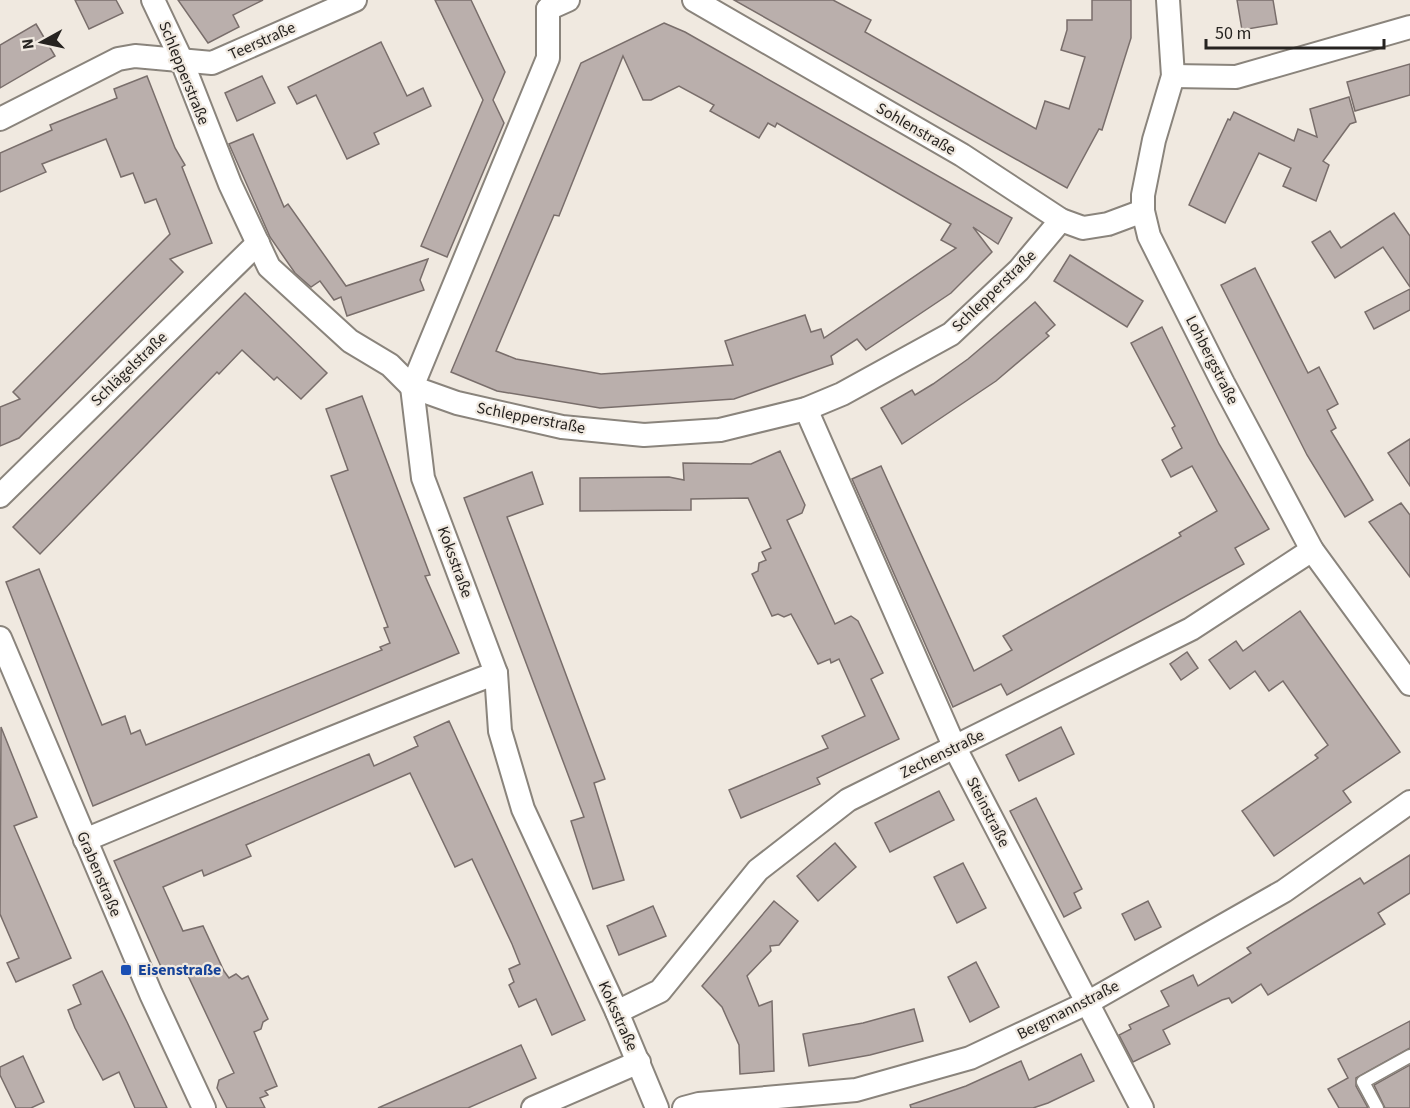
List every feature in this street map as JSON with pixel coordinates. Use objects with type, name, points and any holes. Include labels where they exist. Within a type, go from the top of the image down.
[{"type":"street","name":"Schlepperstraße","points":[[153,0],[181,58],[199,108],[269,267],[350,341],[390,365],[412,387],[457,403],[562,427],[644,435],[720,429],[806,409],[842,394],[951,334],[1019,270],[1061,220]]},
{"type":"street","name":"Teerstraße","points":[[0,119],[118,59],[135,56],[181,58],[212,63],[355,0]]},
{"type":"street","name":"Sohlenstraße","points":[[694,0],[962,155],[1061,220],[1083,228],[1108,224],[1143,211]]},
{"type":"street","name":"Lohbergstraße","points":[[1168,0],[1173,76],[1154,140],[1143,195],[1143,211],[1149,236],[1312,550],[1410,684]]},
{"type":"street","name":"Koksstraße","points":[[552,3],[548,58],[412,387],[423,478],[496,673],[500,731],[523,809],[617,1012],[657,1108]]},
{"type":"street","points":[[1173,76],[1236,77],[1410,27]]},
{"type":"street","name":"Schlägelstraße","points":[[0,496],[258,243]]},
{"type":"street","name":"Steinstraße","points":[[806,409],[955,748],[1142,1108]]},
{"type":"street","name":"Zechenstraße","points":[[617,1012],[660,991],[758,870],[848,800],[1191,629],[1312,550]]},
{"type":"street","name":"Grabenstraße","points":[[0,638],[151,994],[204,1108]]},
{"type":"street","points":[[85,840],[291,757],[362,724],[496,673]]},
{"type":"street","name":"Bergmannstraße","points":[[684,1108],[699,1104],[856,1090],[970,1058],[1087,1003],[1284,891],[1410,802]]},
{"type":"street","points":[[533,1108],[639,1062]]},
{"type":"lane","points":[[1377,1108],[1363,1082],[1410,1056]]},
{"type":"building","points":[[75,0],[116,0],[123,13],[89,29]]},
{"type":"building","points":[[178,0],[263,0],[233,15],[239,27],[208,43]]},
{"type":"building","points":[[435,0],[471,0],[505,72],[493,100],[504,123],[447,257],[421,246],[483,100]]},
{"type":"building","points":[[734,0],[833,0],[871,20],[865,32],[1036,129],[1045,101],[1069,109],[1085,57],[1061,50],[1067,30],[1067,20],[1092,20],[1092,0],[1131,0],[1131,38],[1102,130],[1099,129],[1067,188]]},
{"type":"building","points":[[1237,0],[1273,0],[1277,24],[1242,30]]},
{"type":"building","points":[[664,23],[685,32],[1012,218],[998,244],[973,227],[992,252],[951,293],[866,350],[857,339],[831,356],[833,364],[734,399],[600,408],[497,391],[451,372],[581,63]],"holes":[[[623,56],[643,100],[651,100],[679,86],[714,105],[710,111],[759,138],[768,123],[775,127],[777,123],[951,224],[941,240],[956,248],[824,338],[821,329],[811,332],[805,315],[725,341],[733,365],[601,374],[516,359],[496,351],[554,215],[559,216]]]},
{"type":"building","points":[[36,24],[55,56],[0,88],[0,45]]},
{"type":"building","points":[[381,42],[407,96],[423,88],[431,106],[374,133],[379,144],[347,159],[316,95],[297,104],[288,87]]},
{"type":"building","points":[[1410,64],[1410,95],[1355,111],[1347,82]]},
{"type":"building","points":[[147,76],[175,148],[185,165],[182,167],[212,243],[170,259],[183,272],[19,438],[0,446],[0,407],[20,399],[13,392],[170,234],[156,199],[145,203],[133,173],[121,177],[106,139],[42,164],[46,172],[0,192],[0,153],[52,130],[50,125],[117,98],[114,89]]},
{"type":"building","points":[[262,76],[275,103],[237,121],[225,93]]},
{"type":"building","points":[[1349,97],[1356,122],[1350,124],[1323,161],[1329,165],[1316,201],[1283,186],[1291,168],[1259,153],[1225,223],[1189,205],[1228,119],[1230,120],[1234,112],[1294,141],[1298,129],[1317,137],[1310,109]]},
{"type":"building","points":[[253,134],[284,207],[288,204],[346,286],[428,259],[420,280],[424,290],[347,316],[341,297],[334,300],[320,281],[311,287],[295,273],[270,237],[229,144]]},
{"type":"building","points":[[1394,213],[1410,236],[1410,287],[1383,247],[1335,278],[1312,242],[1330,231],[1341,248]]},
{"type":"building","points":[[1070,255],[1143,301],[1127,327],[1054,281]]},
{"type":"building","points":[[1255,268],[1308,373],[1319,367],[1338,404],[1327,410],[1336,428],[1331,431],[1373,500],[1345,517],[1307,455],[1221,285]]},
{"type":"building","points":[[1410,289],[1410,310],[1374,329],[1365,312]]},
{"type":"building","points":[[245,293],[327,373],[301,399],[277,377],[274,380],[242,350],[219,374],[217,372],[40,554],[13,527]]},
{"type":"building","points":[[1035,302],[1055,325],[1046,333],[1049,336],[996,381],[902,444],[881,408],[912,390],[915,395],[933,384],[968,359]]},
{"type":"building","points":[[1162,327],[1219,444],[1269,529],[1235,548],[1244,564],[1007,695],[1001,684],[953,707],[852,479],[881,466],[974,671],[1012,650],[1003,636],[1181,536],[1179,533],[1217,511],[1192,466],[1171,477],[1162,460],[1182,448],[1172,428],[1175,426],[1131,343]]},
{"type":"building","points":[[362,396],[430,575],[425,576],[459,653],[93,806],[6,582],[39,569],[102,725],[125,716],[131,734],[140,730],[146,745],[382,650],[380,647],[390,643],[384,628],[388,627],[331,476],[348,470],[326,409]]},
{"type":"building","points":[[1410,439],[1410,486],[1388,453]]},
{"type":"building","points":[[780,451],[805,505],[802,513],[787,520],[835,624],[851,616],[858,621],[883,673],[871,679],[899,739],[817,778],[820,784],[741,818],[729,790],[828,748],[822,736],[865,716],[839,659],[831,663],[830,659],[818,664],[791,614],[784,617],[778,614],[772,616],[752,574],[758,571],[759,563],[766,560],[762,552],[771,548],[748,498],[691,499],[691,510],[580,511],[580,478],[669,477],[684,480],[683,463],[751,464]]},
{"type":"building","points":[[532,472],[543,504],[507,517],[605,779],[594,783],[624,880],[593,889],[571,821],[584,817],[464,498]]},
{"type":"building","points":[[1401,503],[1410,515],[1410,577],[1369,522]]},
{"type":"building","points":[[1300,611],[1400,752],[1343,791],[1351,802],[1274,856],[1242,811],[1318,758],[1315,755],[1328,745],[1283,681],[1269,691],[1255,671],[1230,689],[1209,660],[1236,641],[1243,651]]},
{"type":"building","points":[[1187,652],[1198,668],[1181,680],[1170,664]]},
{"type":"building","points":[[449,721],[585,1020],[552,1035],[536,999],[519,1007],[509,985],[514,982],[509,969],[520,964],[512,944],[472,859],[455,867],[410,773],[246,845],[251,856],[204,876],[202,870],[163,887],[183,931],[203,926],[224,971],[229,978],[236,974],[242,979],[248,976],[268,1019],[263,1022],[261,1029],[254,1032],[277,1086],[265,1091],[268,1095],[260,1098],[265,1108],[227,1108],[217,1088],[219,1080],[234,1073],[184,967],[170,973],[162,969],[114,861],[369,754],[374,766],[418,746],[414,737]]},
{"type":"building","points":[[1,727],[37,817],[14,826],[71,958],[16,982],[7,963],[19,958],[0,914]]},
{"type":"building","points":[[1061,727],[1074,754],[1019,781],[1006,755]]},
{"type":"building","points":[[939,791],[954,820],[890,852],[875,823]]},
{"type":"building","points":[[1036,798],[1082,889],[1074,893],[1081,908],[1064,917],[1010,811]]},
{"type":"building","points":[[835,843],[856,867],[818,901],[797,876]]},
{"type":"building","points":[[1410,855],[1410,893],[1378,913],[1385,924],[1268,995],[1261,984],[1232,1003],[1229,998],[1222,1000],[1163,1030],[1170,1044],[1133,1062],[1119,1035],[1131,1029],[1129,1025],[1169,1006],[1161,991],[1193,975],[1198,986],[1251,953],[1247,948],[1360,878],[1364,884]]},
{"type":"building","points":[[963,863],[986,908],[957,923],[934,877]]},
{"type":"building","points":[[774,901],[798,921],[779,945],[770,946],[771,951],[747,976],[759,1006],[772,1001],[774,1071],[740,1074],[739,1045],[722,1007],[702,986]]},
{"type":"building","points":[[1148,901],[1161,927],[1135,940],[1122,914]]},
{"type":"building","points":[[653,906],[666,936],[619,955],[607,926]]},
{"type":"building","points":[[976,962],[999,1007],[970,1022],[948,977]]},
{"type":"building","points":[[102,971],[167,1108],[135,1108],[119,1072],[103,1080],[75,1028],[68,1010],[81,1004],[73,985]]},
{"type":"building","points":[[914,1009],[923,1041],[870,1055],[809,1066],[803,1034],[863,1023]]},
{"type":"building","points":[[1410,1021],[1410,1048],[1356,1078],[1356,1086],[1368,1108],[1339,1108],[1328,1089],[1348,1078],[1338,1059]]},
{"type":"building","points":[[521,1045],[536,1078],[468,1108],[378,1108]]},
{"type":"building","points":[[1081,1054],[1094,1081],[1033,1108],[911,1108],[910,1105],[966,1086],[1021,1061],[1029,1080]]},
{"type":"building","points":[[23,1056],[44,1102],[31,1108],[16,1108],[0,1075],[0,1067]]},
{"type":"building","points":[[1410,1065],[1410,1108],[1385,1108],[1374,1085]]},
{"type":"place","name":"Eisenstraße","points":[[126,970]]}]
